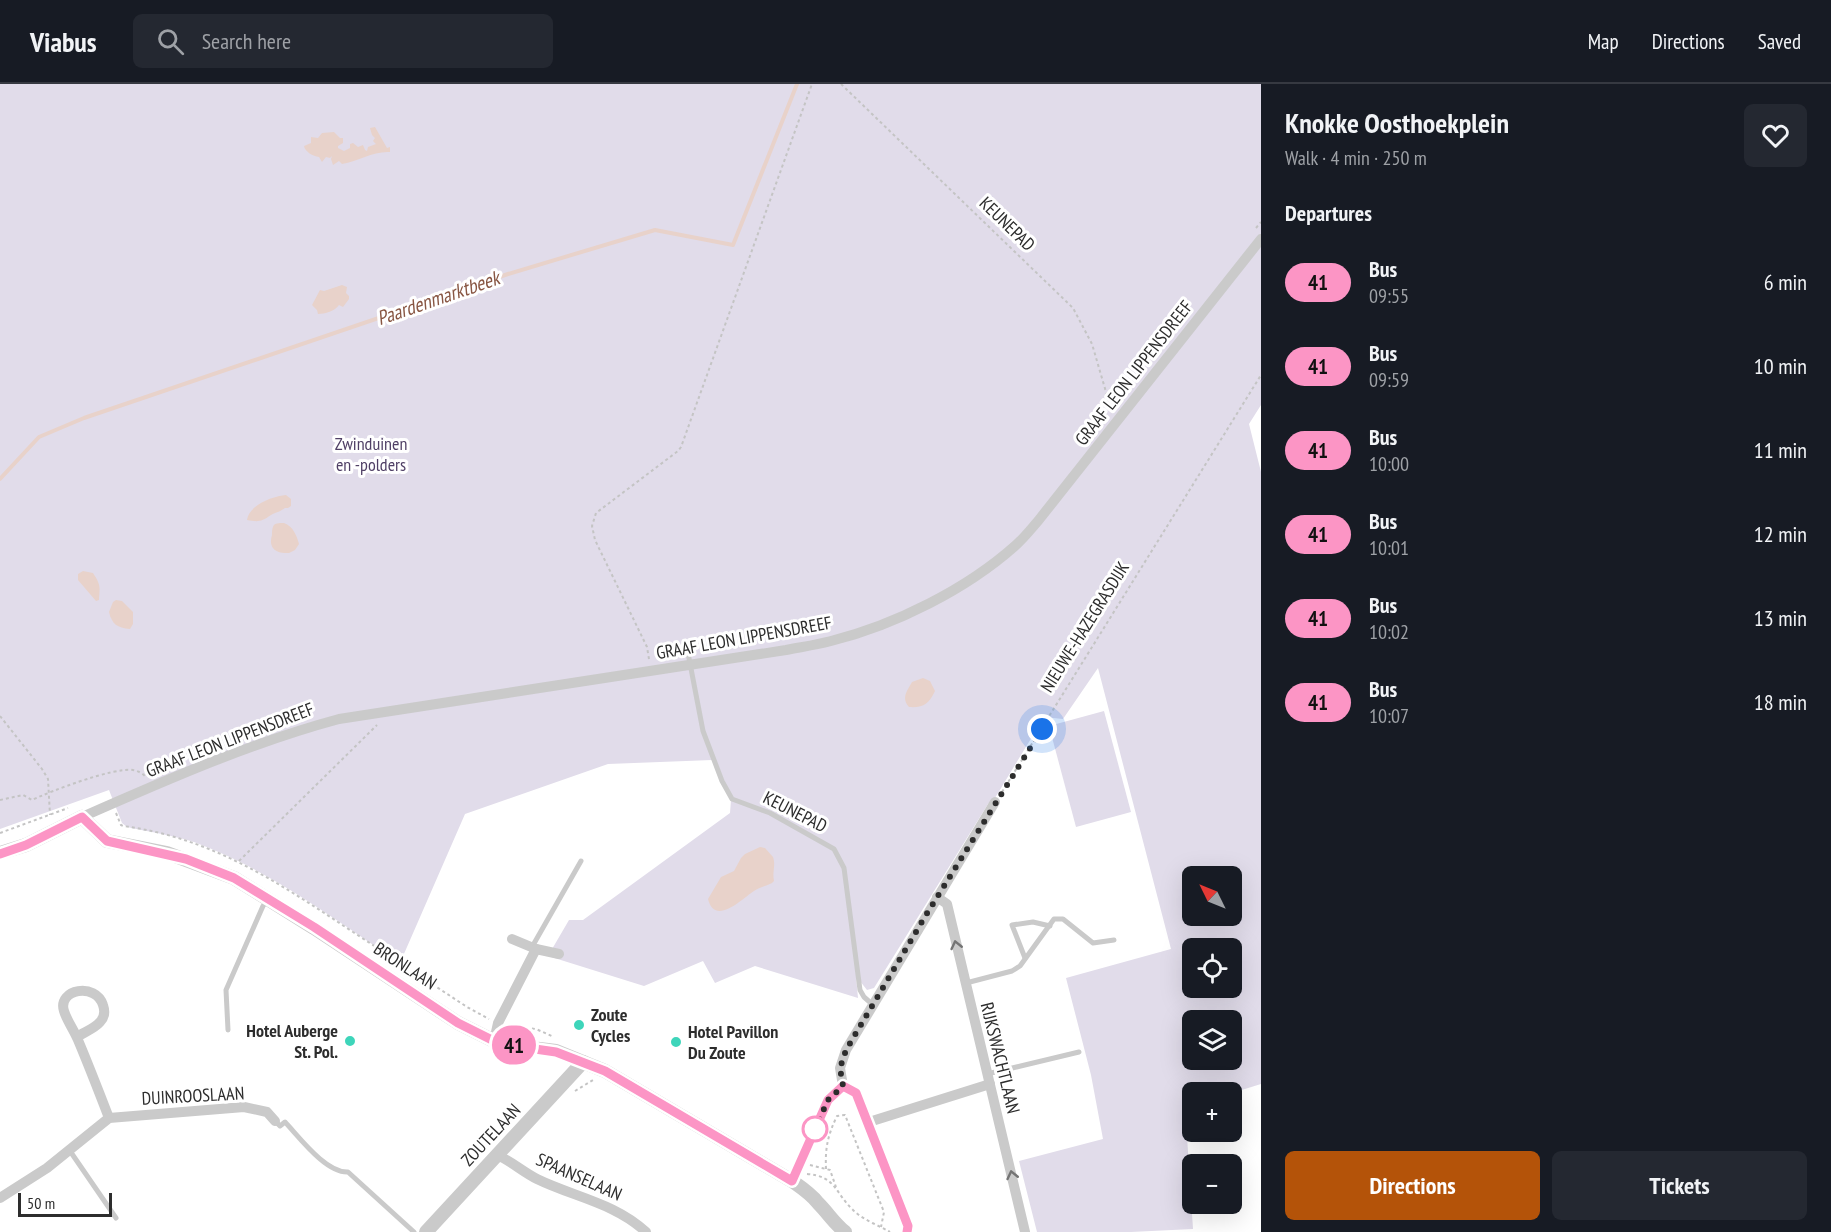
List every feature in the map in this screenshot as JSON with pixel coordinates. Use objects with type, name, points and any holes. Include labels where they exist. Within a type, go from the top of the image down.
[{"type":"street","name":"GRAAF LEON LIPPENSDREEF","points":[[82,817],[213,762],[287,734],[339,718],[688,659],[831,641],[876,627],[913,612],[990,565],[1017,544],[1038,522],[1261,239]]},
{"type":"street","points":[[843,1086],[840,1068],[846,1050],[995,802]]},
{"type":"street","points":[[0,854],[26,845],[82,817]]},
{"type":"street","name":"BRONLAAN","points":[[82,817],[107,841],[186,859],[234,878],[458,1023],[494,1041],[556,1052],[605,1071],[792,1181],[813,1198],[834,1224],[845,1232]]},
{"type":"street","name":"RIJKSWACHTLAAN","points":[[937,897],[947,904],[1025,1232]]},
{"type":"street","points":[[512,939],[534,948],[559,954]]},
{"type":"street","points":[[494,1041],[498,1023],[534,948]]},
{"type":"street","points":[[0,1198],[47,1168],[109,1118],[77,1037],[63,1010],[63,1002],[68,995],[78,990],[86,990],[102,1000],[105,1016],[99,1023],[77,1037]]},
{"type":"street","name":"ZOUTELAAN","points":[[426,1232],[583,1062]]},
{"type":"street","points":[[869,1122],[988,1079]]},
{"type":"street","points":[[843,1086],[856,1093],[869,1122],[908,1226],[907,1232]]},
{"type":"street","points":[[792,1181],[828,1100],[843,1086]]},
{"type":"street","name":"DUINROOSLAAN","points":[[109,1118],[244,1107],[267,1112],[276,1121]]},
{"type":"street","name":"SPAANSELAAN","points":[[497,1155],[536,1179],[612,1208],[634,1221],[646,1232]]},
{"type":"lane","name":"KEUNEPAD","points":[[688,659],[703,731],[722,781],[732,799],[770,813],[834,849],[840,858],[844,868],[860,990],[872,1004]]},
{"type":"lane","points":[[534,948],[581,861]]},
{"type":"lane","points":[[228,1030],[226,990],[263,906],[269,899]]},
{"type":"lane","points":[[965,984],[1012,971],[1020,966],[1054,920],[1063,919],[1093,943],[1114,940]]},
{"type":"lane","points":[[1025,958],[1012,925],[1034,922],[1050,926]]},
{"type":"lane","points":[[988,1079],[1079,1052]]},
{"type":"lane","points":[[276,1121],[280,1126],[285,1122],[327,1166],[340,1172],[348,1172],[414,1232]]},
{"type":"lane","points":[[70,1151],[117,1218]]},
{"type":"path","points":[[649,659],[648,647],[595,540],[592,526],[596,513],[678,452],[681,447],[812,84]]},
{"type":"path","name":"KEUNEPAD","points":[[841,84],[1073,308],[1092,344],[1112,412]]},
{"type":"path","name":"NIEUWE-HAZEGRASDIJK","points":[[995,802],[1261,375]]},
{"type":"path","points":[[804,635],[832,628]]},
{"type":"path","points":[[239,861],[392,710]]},
{"type":"path","points":[[0,716],[48,779],[50,815],[0,833]]},
{"type":"path","points":[[0,800],[23,795],[32,800],[49,792],[125,770],[143,773],[147,778]]},
{"type":"path","points":[[112,804],[121,825],[172,836],[239,861],[324,912],[467,1007],[498,1023],[511,1027],[536,1029],[561,1041]]},
{"type":"path","points":[[826,1168],[825,1146],[828,1137],[837,1116],[845,1115],[884,1212],[881,1227]]},
{"type":"path","points":[[800,1162],[830,1170],[836,1187],[853,1210],[890,1232]]},
{"type":"green space","name":"Zwinduinen en -polders","points":[[0,84],[1261,84],[1261,405],[1249,424],[1261,472],[1261,1084],[1242,1090],[1242,1082],[1182,1082],[1182,1142],[1187,1142],[1188,1154],[1182,1154],[1182,1214],[1192,1214],[1193,1229],[1131,1232],[1037,1232],[1019,1161],[1103,1139],[1091,1075],[1066,978],[1171,949],[1098,668],[1063,719],[1044,717],[874,988],[867,990],[856,976],[858,998],[755,966],[715,983],[703,961],[644,986],[548,956],[569,920],[583,920],[730,813],[731,800],[712,760],[608,764],[465,814],[400,963],[300,896],[248,866],[194,842],[127,827],[122,823],[109,790],[0,829]]},
{"type":"green space","points":[[1104,711],[1131,812],[1076,827],[1049,726]]},
{"type":"shaded area","points":[[375,127],[387,148],[390,147],[390,152],[378,153],[348,163],[342,164],[339,161],[333,165],[332,156],[326,157],[322,162],[319,157],[308,152],[304,146],[311,143],[311,137],[318,138],[322,133],[334,132],[343,138],[343,143],[338,148],[344,151],[353,143],[358,147],[363,145],[367,151],[368,147],[376,144],[370,128]]},
{"type":"shaded area","points":[[342,285],[347,287],[346,293],[349,296],[343,307],[339,305],[330,312],[318,314],[312,305],[320,290],[324,291]]},
{"type":"shaded area","points":[[286,495],[291,499],[291,506],[288,508],[262,520],[247,520],[257,506],[268,499]]},
{"type":"shaded area","points":[[277,523],[284,523],[292,529],[299,544],[289,553],[277,551],[271,543],[273,526]]},
{"type":"shaded area","points":[[83,571],[93,573],[96,577],[99,586],[99,600],[96,601],[78,580],[78,574]]},
{"type":"shaded area","points":[[116,600],[122,601],[133,612],[133,624],[130,629],[116,625],[112,620],[109,612]]},
{"type":"shaded area","points":[[923,678],[930,681],[935,691],[925,704],[909,707],[905,701],[907,691],[912,682]]},
{"type":"shaded area","points":[[760,847],[765,848],[773,857],[774,881],[758,888],[730,908],[717,911],[708,899],[721,877],[734,871],[745,854]]},
{"type":"waterway","name":"Paardenmarktbeek","points":[[0,479],[39,437],[84,418],[508,274],[655,230],[733,245],[797,84]]},
{"type":"bus line","name":"41","points":[[0,854],[26,845],[82,817],[107,841],[186,859],[234,878],[314,927],[458,1023],[494,1041],[556,1052],[605,1071],[792,1181],[828,1100],[843,1086],[856,1093],[869,1122],[908,1226],[907,1232]]},
{"type":"place","name":"Zoute Cycles","points":[[579,1025]]},
{"type":"place","name":"Hotel Auberge St. Pol.","points":[[350,1041]]},
{"type":"place","name":"Hotel Pavillon Du Zoute","points":[[676,1042]]},
{"type":"route","points":[[815,1129],[828,1100],[843,1086],[840,1068],[846,1050],[872,1004],[1042,729]]}]
